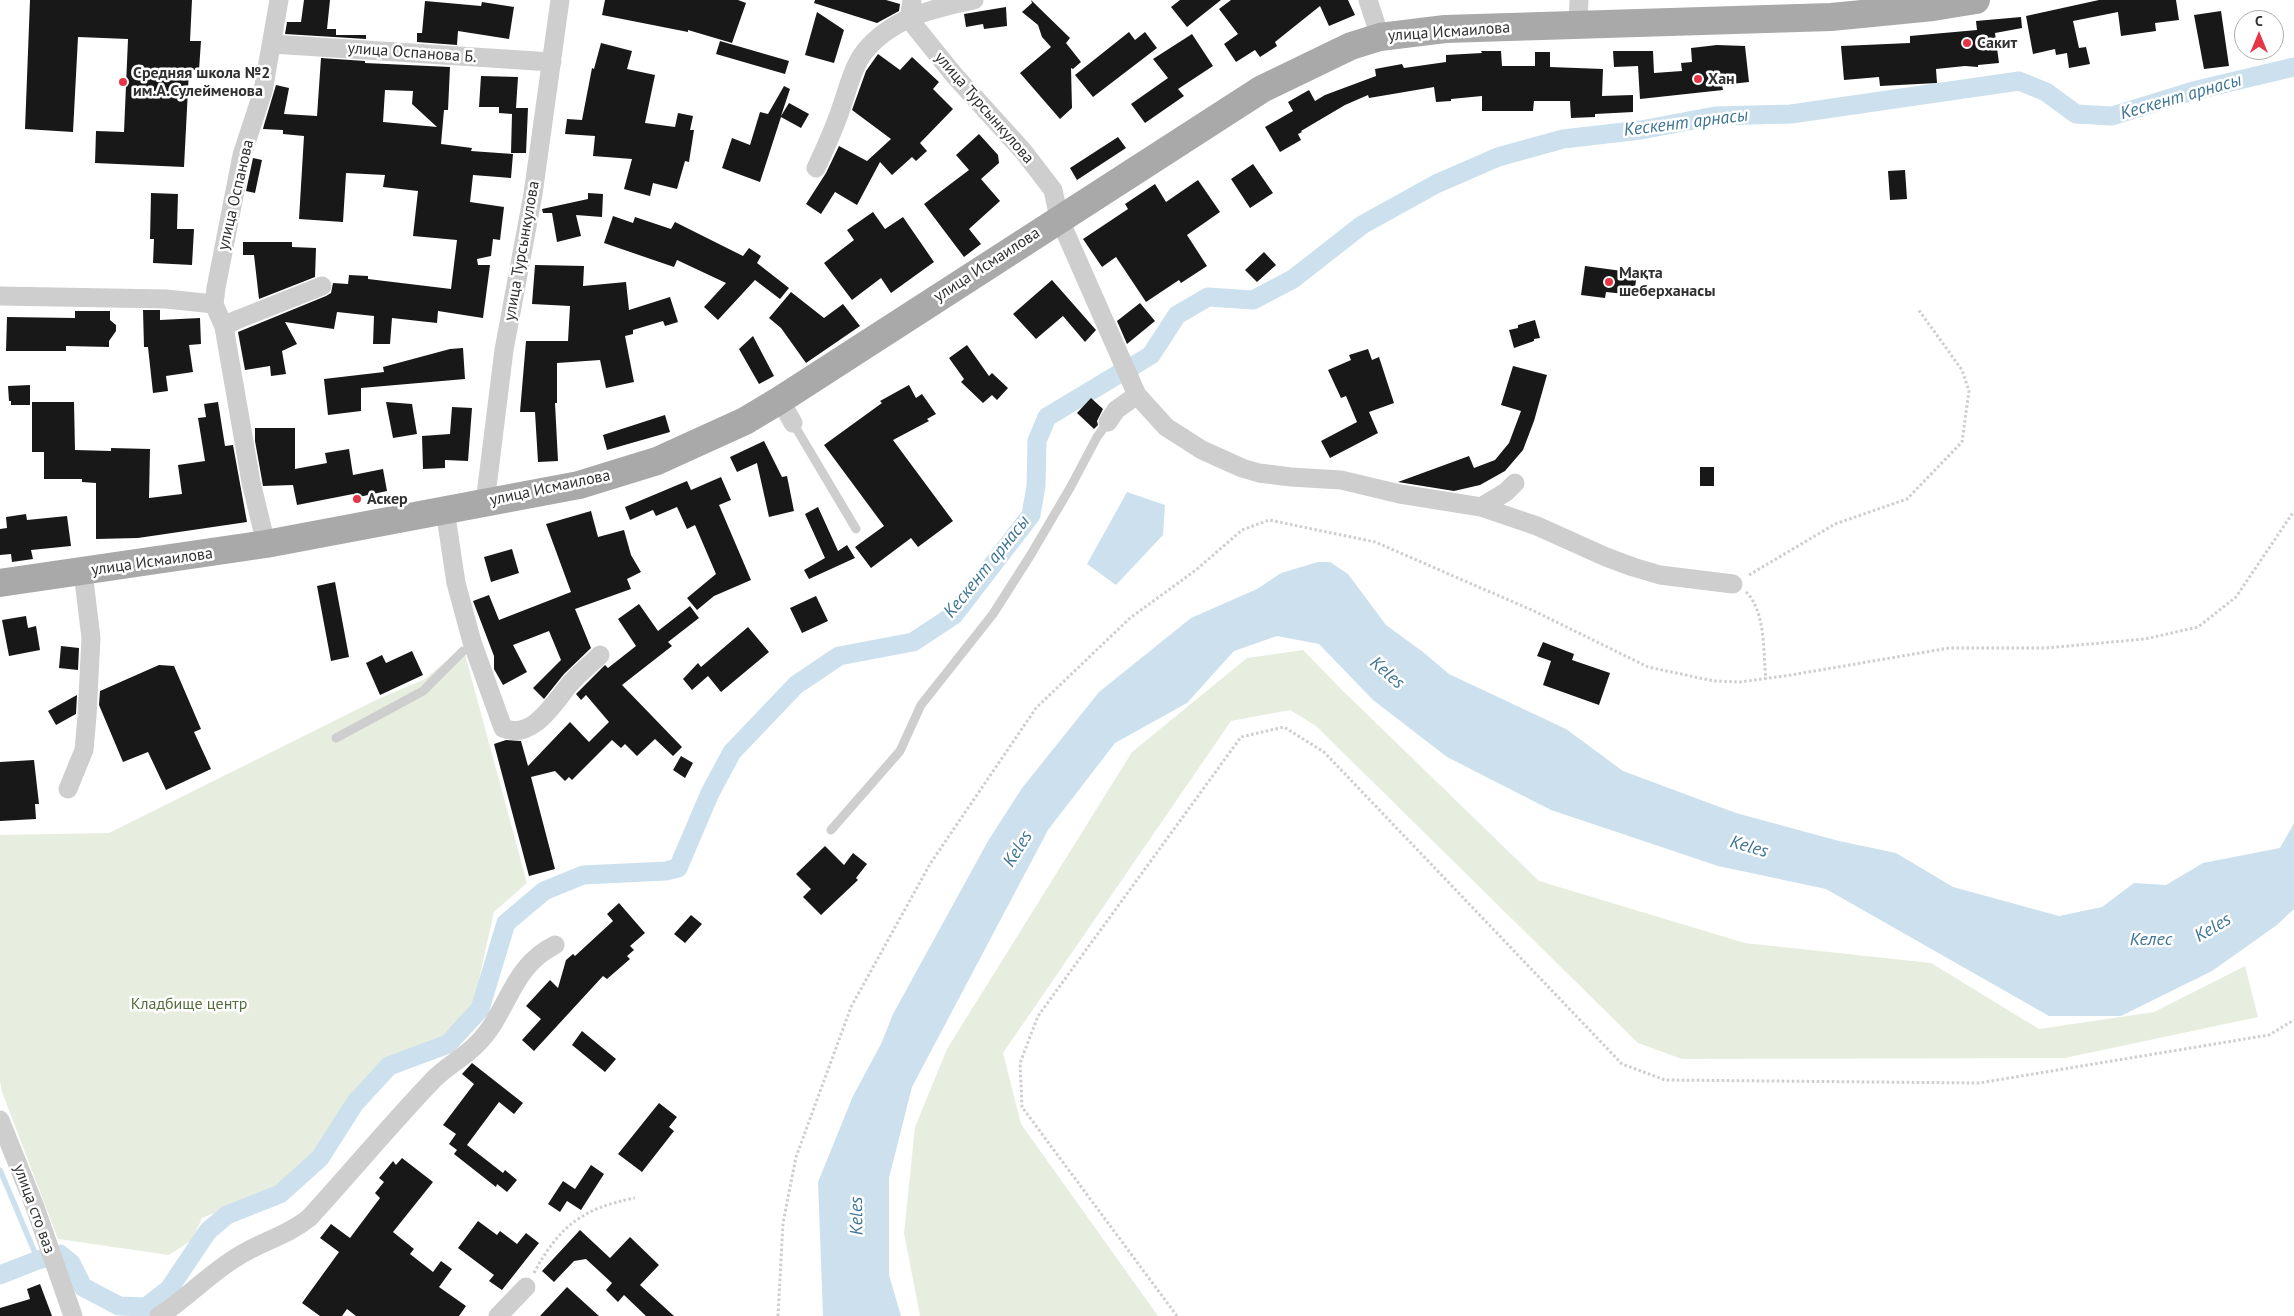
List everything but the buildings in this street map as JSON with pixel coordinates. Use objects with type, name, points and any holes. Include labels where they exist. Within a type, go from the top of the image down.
[{"type":"main road","name":"улица Исмаилова","points":[[0,583],[266,544],[579,485],[657,461],[745,421],[787,412],[1059,218],[1262,89],[1351,46],[1380,37],[1578,12],[1831,16],[1934,7],[1976,0]]},
{"type":"street","name":"улица Оспанова","points":[[214,304],[242,155],[263,91],[279,0]]},
{"type":"street","name":"улица Турсынкулова","points":[[485,503],[504,350],[533,194],[560,0]]},
{"type":"street","points":[[909,19],[912,0]]},
{"type":"street","points":[[816,168],[864,53],[890,28],[931,9],[974,0]]},
{"type":"street","points":[[1368,0],[1380,37]]},
{"type":"street","name":"улица Турсынкулова","points":[[909,19],[954,75],[1023,151],[1053,190],[1059,218],[1137,395],[1166,427],[1202,450],[1242,468],[1291,477],[1340,480],[1400,494],[1481,507],[1537,526],[1633,567],[1660,575],[1733,584]]},
{"type":"street","name":"улица Оспанова Б.","points":[[272,44],[552,62]]},
{"type":"street","points":[[224,327],[234,321],[322,286]]},
{"type":"street","points":[[0,296],[166,299],[214,304],[224,327],[251,482],[266,544]]},
{"type":"street","points":[[1108,422],[1116,410],[1137,395]]},
{"type":"street","points":[[1481,507],[1506,492],[1515,483]]},
{"type":"street","points":[[445,510],[468,647],[503,728],[510,731],[525,728],[538,721],[556,703],[570,684],[600,655]]},
{"type":"street","points":[[68,789],[84,750],[87,716],[91,638],[82,572]]},
{"type":"street","points":[[159,1316],[195,1291],[233,1259],[297,1228],[309,1218],[435,1078],[476,1045],[494,1022],[526,966],[544,950],[554,945]]},
{"type":"street","name":"улица сто ваз","points":[[0,1120],[47,1240],[73,1316]]},
{"type":"street","points":[[498,1316],[526,1286]]},
{"type":"lane","points":[[787,412],[856,529]]},
{"type":"lane","points":[[831,830],[900,751],[921,705],[993,614],[1070,488],[1096,437],[1108,422]]},
{"type":"lane","points":[[336,738],[423,691],[468,647]]},
{"type":"path","points":[[1766,679],[1759,613],[1754,600],[1733,584],[1835,524],[1907,499],[1962,442],[1969,392],[1962,370],[1918,309]]},
{"type":"path","points":[[778,1316],[783,1223],[796,1157],[851,1007],[930,864],[1036,708],[1130,618],[1196,570],[1242,530],[1269,520],[1374,542],[1534,611],[1648,667],[1714,681],[1766,679],[1949,648],[2056,647],[2145,639],[2198,627],[2236,597],[2294,511]]},
{"type":"path","points":[[1177,1316],[1022,1107],[1020,1063],[1038,1016],[1241,737],[1284,727],[1324,752],[1622,1064],[1666,1080],[1979,1083],[2269,1035],[2294,1020]]},
{"type":"path","points":[[526,1286],[554,1240],[579,1217],[616,1201],[635,1198]]},
{"type":"green space","name":"Кладбище центр","points":[[463,647],[527,883],[494,912],[473,1006],[443,1041],[382,1065],[361,1087],[326,1138],[294,1178],[246,1201],[202,1218],[192,1240],[169,1255],[58,1239],[2,1092],[0,1081],[0,835],[109,833],[374,701],[425,679]]},
{"type":"green space","points":[[1303,650],[1539,881],[1745,943],[1931,963],[2039,1029],[2154,1012],[2245,966],[2258,1017],[2065,1058],[1682,1059],[1638,1043],[1316,726],[1290,710],[1231,721],[1003,1053],[1021,1124],[1158,1316],[920,1316],[904,1233],[915,1127],[947,1049],[1132,752],[1247,658]]},
{"type":"water","points":[[1127,492],[1165,505],[1163,535],[1116,585],[1087,564]]},
{"type":"water","name":"Келес","points":[[1318,562],[1330,562],[1348,574],[1386,625],[1449,674],[1566,729],[1623,771],[1736,813],[1839,841],[1896,853],[1953,887],[2059,916],[2102,907],[2134,883],[2166,885],[2203,863],[2280,848],[2294,823],[2294,909],[2277,925],[2212,971],[2121,1016],[2049,1016],[1826,889],[1718,866],[1551,810],[1447,757],[1373,700],[1319,644],[1277,636],[1234,651],[1187,703],[1115,743],[1048,830],[912,1087],[889,1178],[889,1275],[901,1316],[823,1316],[818,1182],[853,1096],[881,1044],[893,1014],[988,841],[1022,788],[1099,692],[1191,618],[1257,589],[1281,573]]},
{"type":"waterway","name":"Кескент арнасы","points":[[1133,366],[1151,355],[1177,315],[1208,297],[1253,300],[1293,279],[1362,225],[1436,184],[1498,157],[1563,139],[1641,130],[1715,116],[1791,114],[2019,81],[2046,92],[2076,114],[2112,116],[2193,91],[2294,67]]},
{"type":"waterway","name":"Кескент арнасы","points":[[0,1275],[38,1260],[60,1254],[71,1263],[83,1287],[119,1306],[146,1307],[169,1289],[208,1231],[227,1215],[280,1194],[320,1158],[355,1103],[389,1066],[448,1044],[480,1009],[506,923],[544,891],[583,875],[666,871],[678,868],[710,793],[732,752],[796,685],[839,656],[913,642],[954,615],[1031,515],[1036,486],[1037,441],[1047,417],[1122,372]]},
{"type":"waterway","points":[[0,1170],[38,1260]]},
{"type":"place","name":"Сакит","points":[[1967,43]]},
{"type":"place","name":"Хан","points":[[1698,79]]},
{"type":"place","name":"Средняя школа №2 им.А.Сулейменова","points":[[123,82]]},
{"type":"place","name":"Мақта шеберханасы","points":[[1609,282]]},
{"type":"place","name":"Аскер","points":[[357,499]]},
{"type":"water label","name":"Keles","points":[[1387,673]]},
{"type":"water label","name":"Keles","points":[[1749,847]]},
{"type":"water label","name":"Keles","points":[[1018,849]]},
{"type":"water label","name":"Keles","points":[[2213,928]]},
{"type":"water label","name":"Keles","points":[[857,1216]]}]
